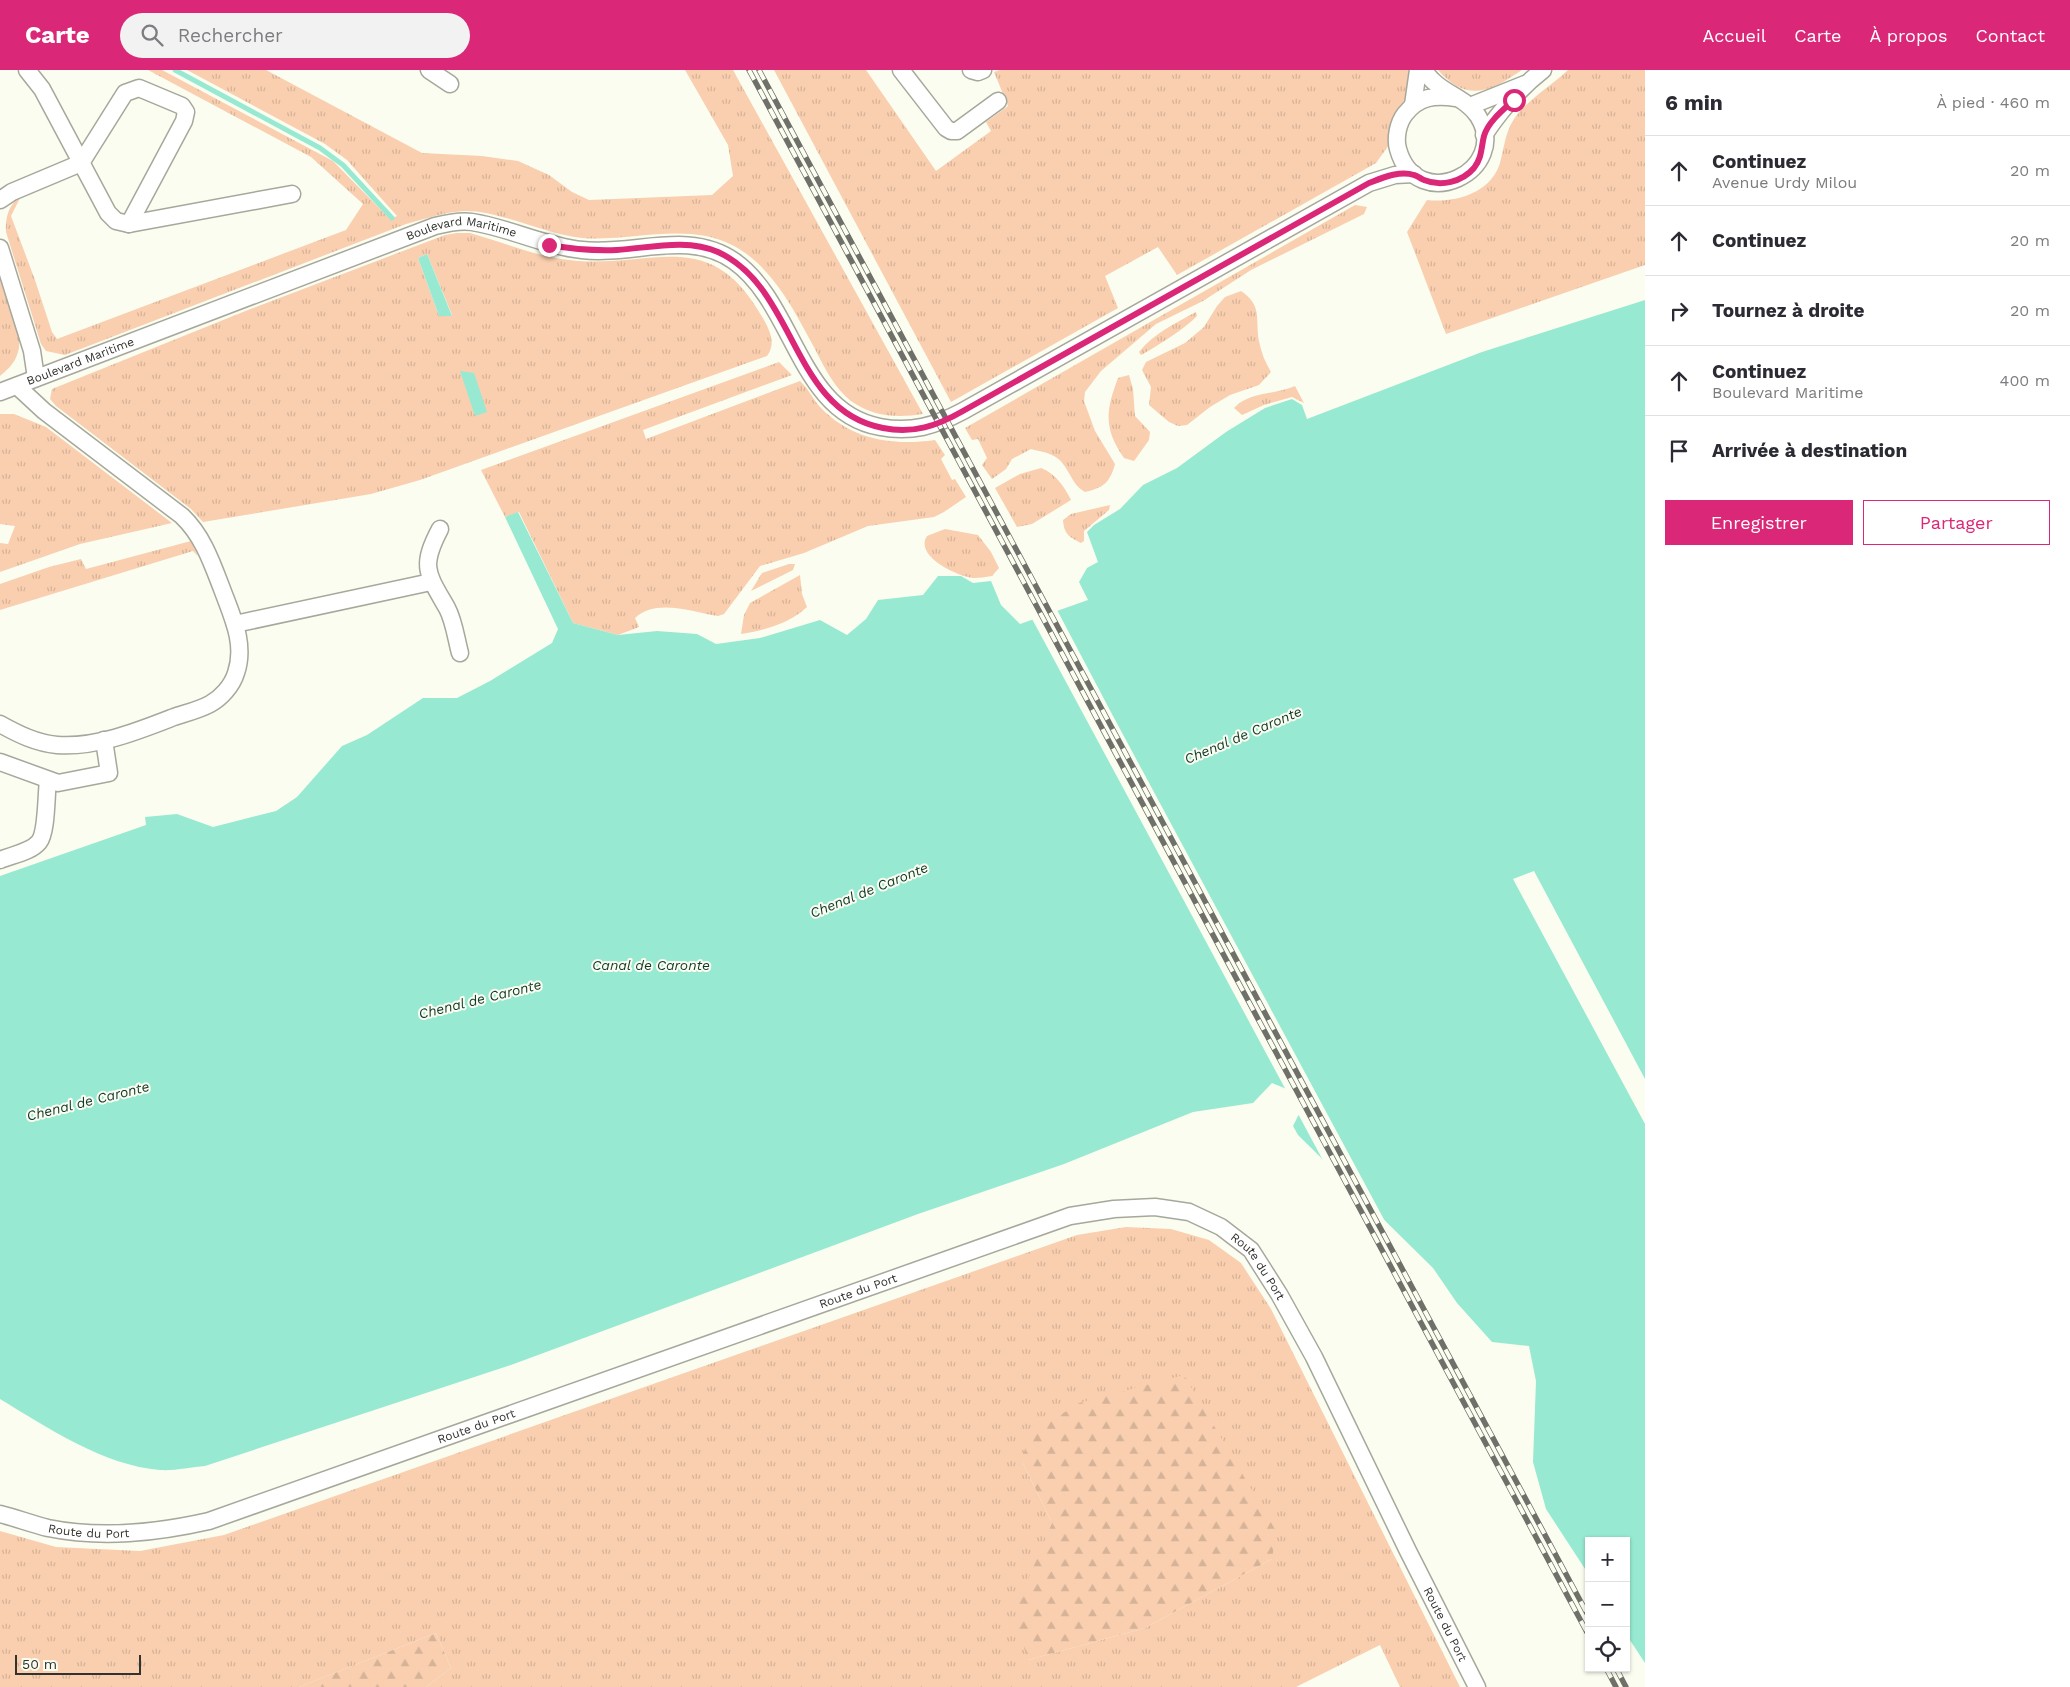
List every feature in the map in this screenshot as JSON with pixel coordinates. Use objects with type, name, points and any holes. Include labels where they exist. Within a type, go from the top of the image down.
[{"type":"street","points":[[27,70],[42,89],[108,213],[116,221],[128,224],[292,194]]},
{"type":"street","points":[[429,70],[450,84]]},
{"type":"street","points":[[901,70],[946,128],[951,131],[957,131],[998,101]]},
{"type":"street","points":[[971,70],[978,72],[983,70]]},
{"type":"street","points":[[1413,104],[1418,70]]},
{"type":"street","points":[[1424,70],[1439,88],[1463,102],[1478,116],[1484,134],[1482,154],[1474,168],[1463,177],[1449,183],[1436,183],[1423,180],[1414,174],[1401,160],[1396,142],[1400,120],[1413,104],[1428,97],[1438,95],[1463,102],[1525,84]]},
{"type":"street","points":[[1484,134],[1496,117],[1514,100],[1525,84],[1542,70]]},
{"type":"street","points":[[0,200],[12,192],[81,163],[124,93],[139,88],[182,106],[186,112],[184,120],[128,224]]},
{"type":"street","name":"Boulevard Maritime","points":[[1369,183],[1388,164],[1396,142]]},
{"type":"street","name":"Boulevard Maritime","points":[[0,392],[435,226],[472,222],[549,245],[584,251],[680,244],[717,251],[733,260],[758,282],[812,376],[823,393],[838,408],[870,426],[910,430],[927,428],[944,422],[1369,183],[1395,174],[1414,174]]},
{"type":"street","points":[[0,248],[32,351],[36,378]]},
{"type":"street","points":[[0,724],[20,735],[56,744],[78,745],[104,740],[210,704],[226,691],[236,674],[240,657],[235,624],[208,553],[188,522],[44,412],[17,386]]},
{"type":"street","points":[[440,529],[431,546],[428,559],[431,582],[447,608],[460,653]]},
{"type":"street","points":[[235,624],[431,582]]},
{"type":"street","points":[[0,762],[48,781],[69,782],[108,773],[104,740]]},
{"type":"street","points":[[0,860],[30,849],[39,842],[43,834],[48,781]]},
{"type":"street","name":"Route du Port","points":[[0,1514],[48,1528],[87,1533],[126,1534],[167,1530],[208,1521],[1070,1216],[1114,1209],[1155,1207],[1189,1212],[1221,1227],[1251,1250],[1279,1294],[1314,1357],[1408,1550],[1477,1685]]},
{"type":"green space","points":[[148,70],[162,70],[333,161],[390,219],[397,216],[347,160],[325,144],[187,70],[266,70],[422,153],[482,156],[518,161],[549,175],[572,192],[589,200],[712,195],[733,176],[728,145],[685,70],[733,70],[923,414],[895,416],[877,413],[859,406],[845,396],[830,377],[782,292],[760,266],[734,246],[698,235],[679,234],[582,238],[553,232],[492,214],[464,211],[406,224],[65,355],[46,351],[41,344],[6,232],[6,222],[10,208],[20,198],[11,216],[52,332],[57,339],[346,230],[363,204],[311,157]]},
{"type":"green space","points":[[774,70],[866,70],[936,171],[991,131],[986,122],[1008,106],[994,72],[1000,70],[1409,70],[1408,93],[1397,115],[1389,145],[1376,163],[1177,275],[1158,247],[1105,276],[1118,308],[951,402]]},
{"type":"green space","points":[[1438,70],[1522,70],[1499,84],[1479,91],[1459,87]]},
{"type":"green space","points":[[1568,70],[1645,70],[1645,265],[1446,334],[1407,232],[1427,200],[1438,201],[1460,198],[1481,189],[1489,182],[1500,163],[1507,135],[1514,119],[1532,99]]},
{"type":"green space","points":[[1355,205],[1367,207],[1364,214],[1251,270],[1203,301],[1156,324],[1101,371],[1085,392],[1084,401],[1095,431],[1115,464],[1111,476],[1105,484],[1097,489],[1085,492],[1076,484],[1063,464],[1054,456],[1031,449],[1012,459],[1006,469],[992,479],[982,465],[987,458],[978,439],[972,440],[965,428]]},
{"type":"green space","points":[[470,233],[531,252],[569,260],[598,261],[676,257],[698,260],[720,269],[741,287],[767,325],[772,341],[770,351],[767,356],[420,480],[371,494],[203,522],[191,509],[56,406],[50,399],[52,389],[248,310],[445,235]],"holes":[[[427,254],[452,316],[439,316],[418,258]]]},
{"type":"green space","points":[[0,272],[17,325],[19,346],[14,361],[0,376]]},
{"type":"green space","points":[[1241,291],[1253,302],[1257,313],[1260,345],[1271,372],[1259,385],[1230,395],[1210,407],[1187,425],[1178,426],[1169,422],[1149,405],[1151,387],[1142,370],[1146,362],[1185,343],[1204,327],[1225,297]]},
{"type":"green space","points":[[1196,312],[1197,316],[1186,326],[1141,355],[1139,352],[1151,339]]},
{"type":"green space","points":[[779,362],[792,375],[643,430],[646,439],[800,381],[818,405],[833,419],[860,434],[889,441],[919,442],[935,440],[945,455],[941,459],[952,480],[955,479],[966,497],[934,517],[868,526],[804,553],[760,566],[724,614],[718,616],[675,608],[653,609],[635,618],[639,627],[618,635],[573,623],[519,512],[505,517],[481,470]]},
{"type":"green space","points":[[1129,375],[1133,389],[1135,416],[1150,432],[1149,440],[1134,461],[1124,458],[1117,447],[1110,428],[1109,419],[1109,409],[1118,378]]},
{"type":"green space","points":[[1295,386],[1304,403],[1292,397],[1264,405],[1242,415],[1234,408],[1255,396]]},
{"type":"green space","points":[[0,414],[14,414],[46,427],[172,523],[80,544],[0,572],[0,543],[8,544],[15,526],[0,524]]},
{"type":"green space","points":[[1041,468],[1051,473],[1059,481],[1071,500],[1032,524],[1017,527],[995,488],[1020,474]]},
{"type":"green space","points":[[1110,505],[1109,510],[1084,531],[1084,541],[1081,543],[1070,537],[1066,532],[1063,520],[1071,514]]},
{"type":"green space","points":[[945,529],[978,535],[991,552],[999,568],[992,576],[973,578],[939,564],[926,551],[925,543],[927,536]]},
{"type":"green space","points":[[191,541],[198,556],[193,551],[0,610],[0,584],[49,567],[81,559],[86,569]]},
{"type":"green space","points":[[789,564],[795,564],[793,570],[751,591],[762,573]]},
{"type":"green space","points":[[800,575],[802,594],[807,607],[785,622],[741,634],[744,615],[750,603]]},
{"type":"green space","points":[[1126,1227],[1171,1229],[1209,1240],[1241,1263],[1271,1309],[1460,1687],[1400,1687],[1380,1645],[1296,1687],[426,1687],[451,1668],[436,1633],[299,1687],[0,1687],[0,1531],[56,1547],[140,1551],[224,1535],[1077,1235]],"holes":[[[1022,1461],[1272,1559],[1145,1628],[1028,1660],[1040,1556],[1052,1523]]]},
{"type":"green space","points":[[1184,1375],[1276,1531],[1272,1559],[1145,1628],[1028,1660],[1017,1626],[1018,1603],[1052,1523],[1022,1461],[1028,1436],[1079,1403]]},
{"type":"green space","points":[[436,1633],[451,1668],[426,1687],[299,1687]]},
{"type":"water","points":[[427,254],[452,316],[439,316],[418,258]]},
{"type":"water","name":"Canal de Caronte","points":[[1645,300],[1645,1079],[1534,871],[1513,879],[1645,1124],[1645,1663],[1630,1640],[1630,1537],[1585,1537],[1585,1569],[1546,1509],[1533,1462],[1536,1381],[1529,1346],[1492,1342],[1457,1303],[1433,1268],[1298,1135],[1293,1126],[1304,1104],[1289,1090],[1272,1083],[1253,1103],[1193,1112],[1064,1164],[918,1214],[511,1365],[205,1466],[160,1470],[118,1461],[56,1433],[0,1399],[0,876],[146,825],[145,817],[177,814],[213,827],[276,811],[297,797],[342,746],[367,735],[423,698],[457,698],[490,681],[552,643],[558,629],[505,517],[518,512],[573,623],[618,635],[657,631],[697,634],[716,644],[760,638],[820,620],[847,635],[866,619],[878,600],[923,595],[938,576],[961,576],[973,583],[991,581],[1001,605],[1020,624],[1088,600],[1079,582],[1087,568],[1098,562],[1087,532],[1094,525],[1120,509],[1143,485],[1177,468],[1226,432],[1265,408],[1292,399],[1302,405],[1307,419],[1482,352]]},
{"type":"water","points":[[460,371],[474,373],[487,412],[475,416]]},
{"type":"pier","points":[[1056,608],[1387,1225],[1326,1166],[1297,1112],[1301,1104],[1287,1092],[1031,617]]},
{"type":"waterway","points":[[175,70],[320,148],[343,165],[392,218]]},
{"type":"railway","points":[[749,70],[1585,1629]]},
{"type":"railway","points":[[759,70],[1585,1610]]},
{"type":"railway","points":[[1608,1672],[1616,1687]]},
{"type":"railway","points":[[1618,1672],[1626,1687]]},
{"type":"route","points":[[549,245],[584,251],[680,244],[717,251],[733,260],[758,282],[812,376],[823,393],[838,408],[856,420],[870,426],[910,430],[927,428],[944,422],[1369,183],[1395,174],[1414,174],[1423,180],[1436,183],[1449,183],[1463,177],[1474,168],[1482,154],[1484,134],[1496,117],[1514,100]]},
{"type":"water label","name":"Chenal de Caronte","points":[[1243,735]]},
{"type":"water label","name":"Chenal de Caronte","points":[[869,890]]},
{"type":"water label","name":"Chenal de Caronte","points":[[480,999]]},
{"type":"water label","name":"Chenal de Caronte","points":[[88,1101]]}]
